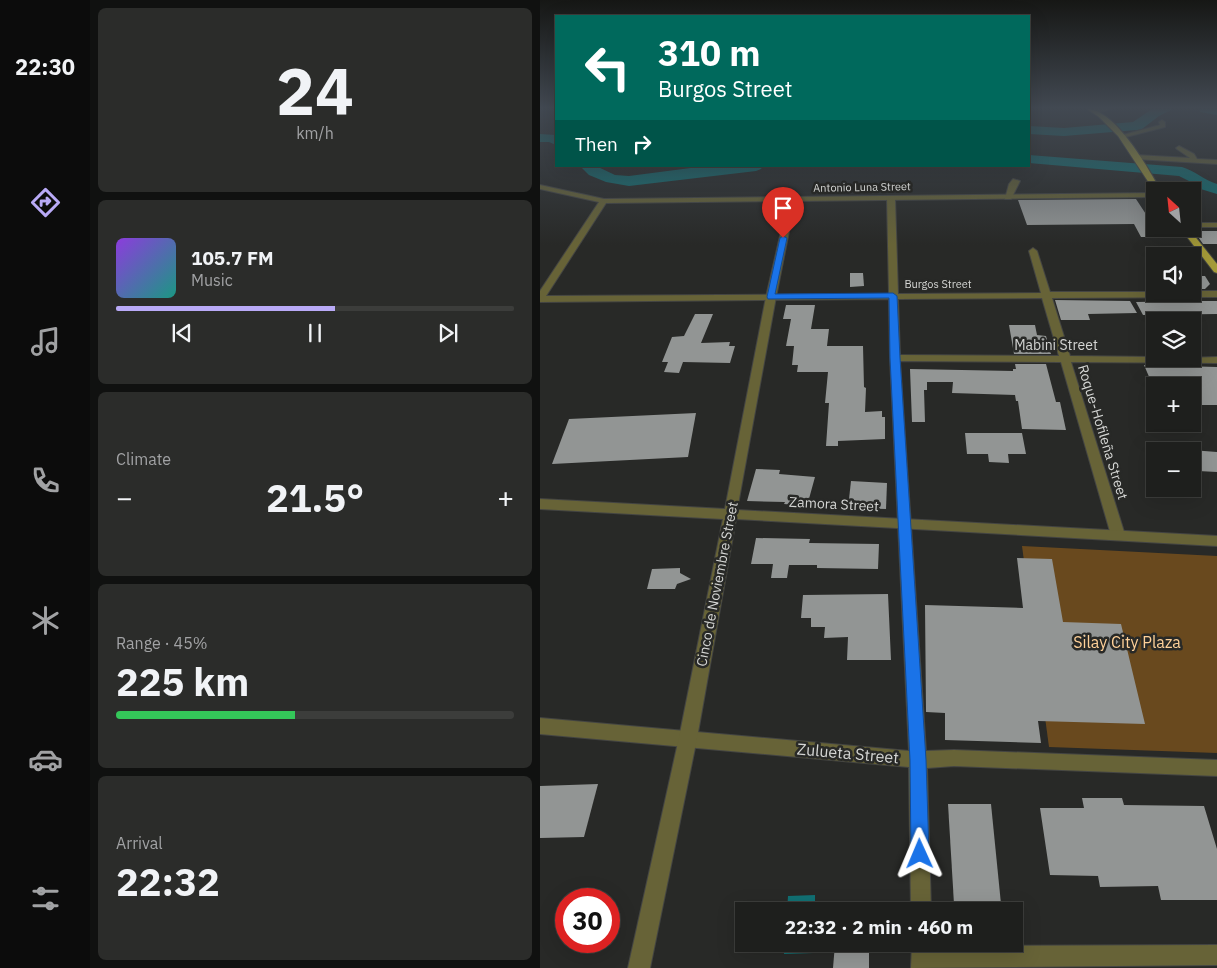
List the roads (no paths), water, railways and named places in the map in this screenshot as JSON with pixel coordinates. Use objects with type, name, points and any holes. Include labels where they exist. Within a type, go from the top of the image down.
[{"type":"main road","points":[[1134,154],[1152,182]]},
{"type":"main road","points":[[1192,238],[1217,270]]},
{"type":"street","points":[[1190,154],[1195,161]]},
{"type":"street","points":[[1138,160],[1217,162]]},
{"type":"street","points":[[1008,197],[1012,184],[1016,181]]},
{"type":"street","name":"Antonio Luna Street","points":[[540,187],[604,201],[1146,195]]},
{"type":"street","points":[[891,198],[895,358],[918,760],[921,902]]},
{"type":"street","name":"Cinco de Noviembre Street","points":[[639,968],[688,738],[771,297],[792,199]]},
{"type":"street","points":[[540,299],[604,201]]},
{"type":"street","points":[[1201,225],[1217,225]]},
{"type":"street","name":"Roque-Hofileña Street","points":[[1033,251],[1118,535]]},
{"type":"street","name":"Burgos Street","points":[[540,299],[1217,294]]},
{"type":"street","name":"Mabini Street","points":[[895,358],[1217,360]]},
{"type":"street","name":"Zamora Street","points":[[540,504],[1217,541]]},
{"type":"street","name":"Zulueta Street","points":[[540,726],[918,760],[964,758],[1217,768]]},
{"type":"street","points":[[922,956],[1217,955]]},
{"type":"water","points":[[815,895],[815,902],[788,902],[788,896]]},
{"type":"water","points":[[784,952],[813,952],[813,953],[784,954]]},
{"type":"waterway","points":[[1030,159],[1182,172],[1194,178],[1200,184],[1217,189]]},
{"type":"waterway","points":[[588,167],[594,172],[612,179],[629,181],[746,167]]},
{"type":"park label","name":"Silay City Plaza","points":[[1127,642]]}]
